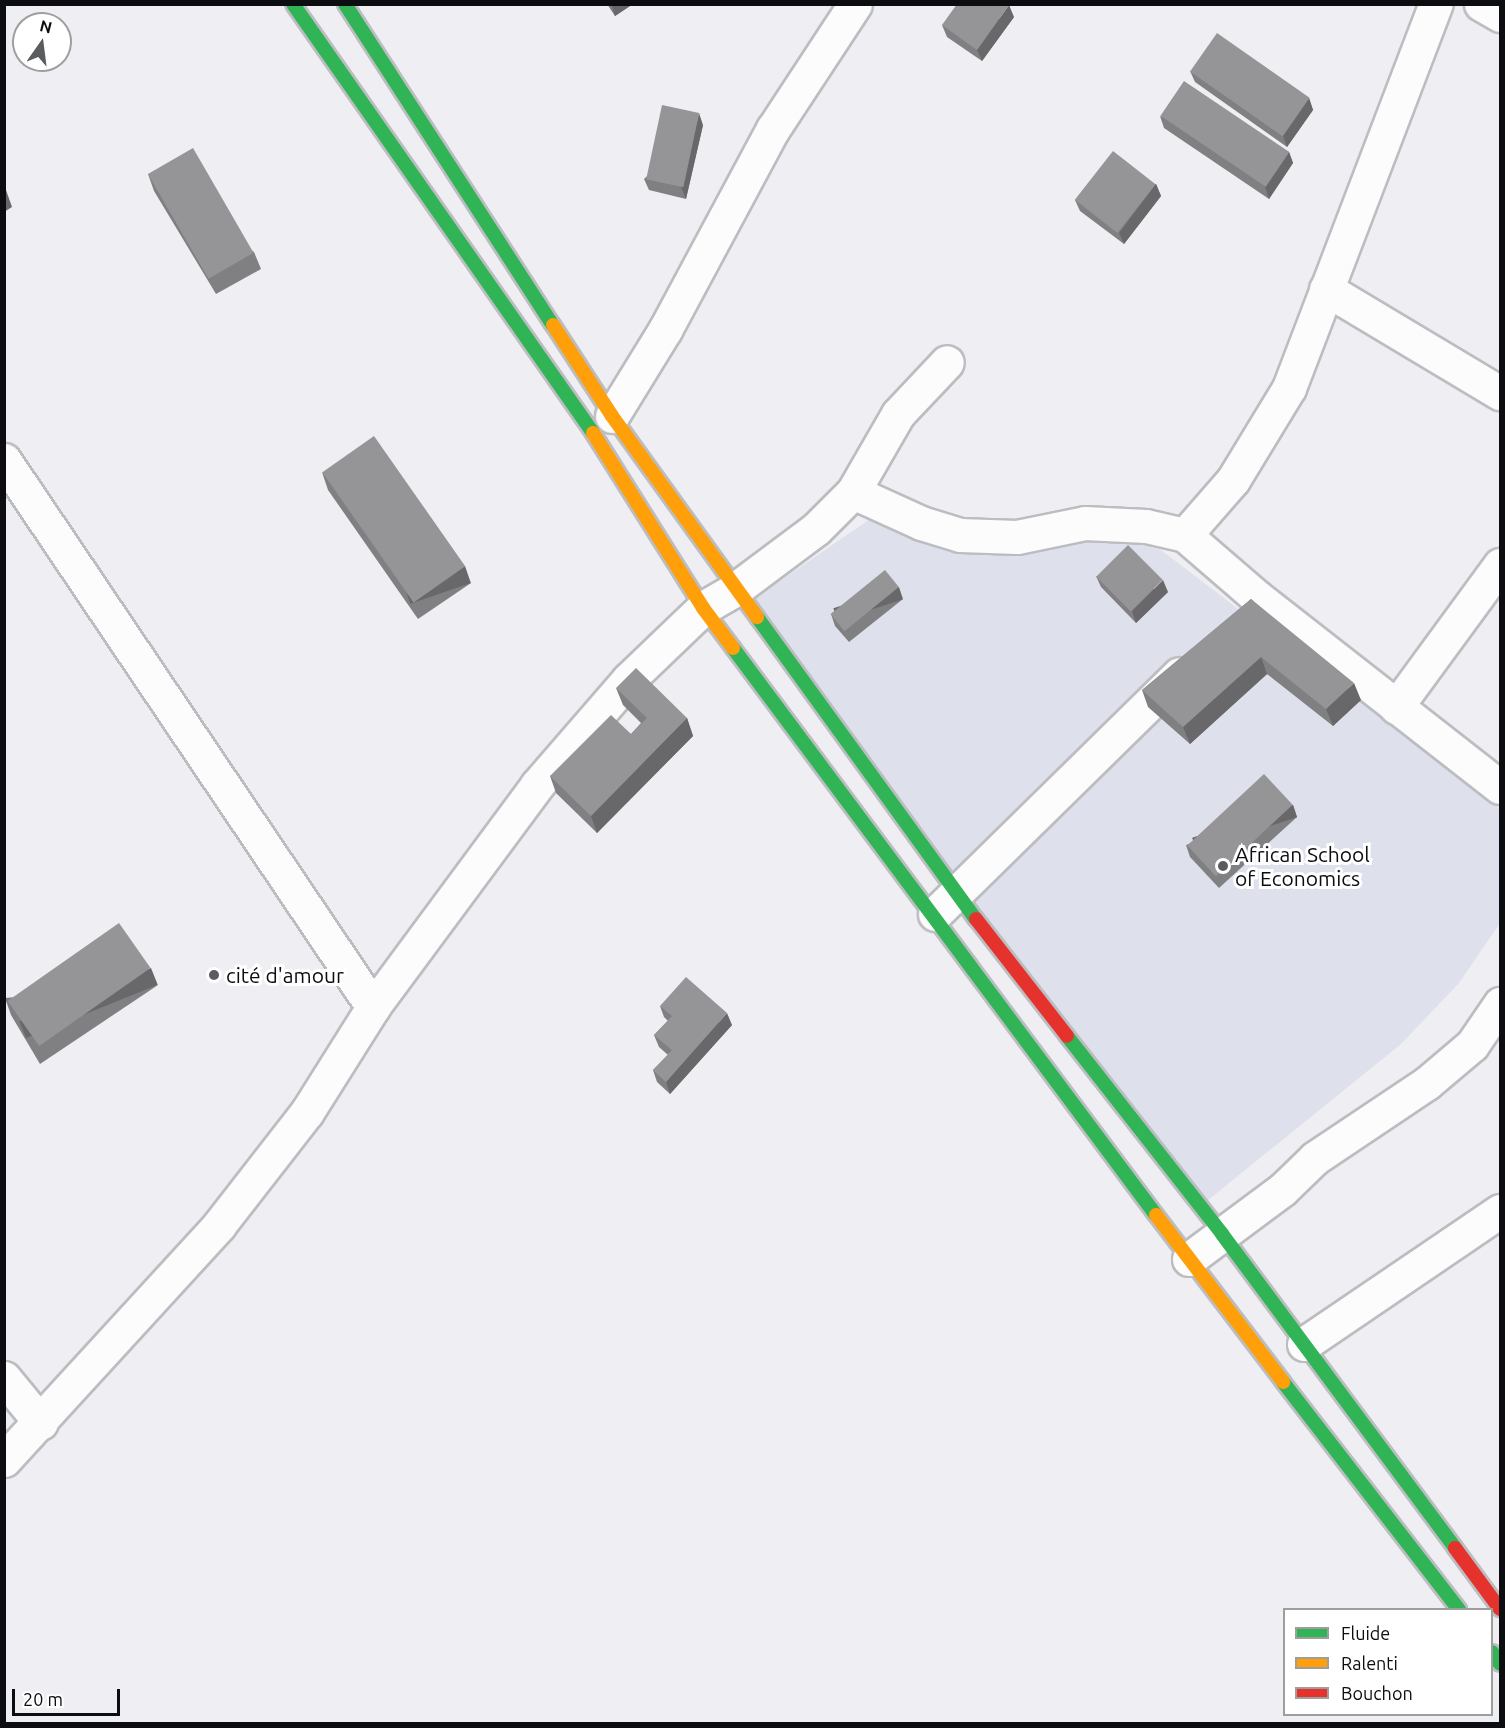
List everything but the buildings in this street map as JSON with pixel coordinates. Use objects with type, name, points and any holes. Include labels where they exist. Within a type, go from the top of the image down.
[{"type":"main road","points":[[293,4],[591,430],[703,608],[1189,1259],[1457,1608]]},
{"type":"main road","points":[[345,4],[612,416],[955,892],[1222,1234],[1496,1593]]},
{"type":"main road","points":[[413,178],[444,159]]},
{"type":"street","points":[[612,416],[665,330],[773,129],[855,4]]},
{"type":"street","points":[[1185,535],[1233,480],[1289,388],[1436,4]]},
{"type":"street","points":[[1481,4],[1500,15]]},
{"type":"street","points":[[1326,289],[1500,393]]},
{"type":"street","points":[[4,1460],[41,1423],[219,1224],[307,1112],[373,1007],[537,785],[628,680],[703,608],[737,588],[816,529],[853,492],[898,414],[947,362]]},
{"type":"street","points":[[4,460],[373,1007]]},
{"type":"street","points":[[853,492],[921,523],[960,535],[1017,537],[1085,523],[1108,523],[1185,535],[1258,598],[1500,787]]},
{"type":"street","points":[[1396,707],[1500,565]]},
{"type":"street","points":[[1233,622],[1258,598]]},
{"type":"street","points":[[932,917],[1199,655]]},
{"type":"street","points":[[1189,1259],[1282,1190],[1316,1158],[1427,1083],[1472,1045],[1500,1004]]},
{"type":"street","points":[[1304,1344],[1500,1211]]},
{"type":"street","points":[[4,1378],[41,1423]]},
{"type":"shaded area","name":"African School of Economics","points":[[873,517],[922,543],[974,546],[1095,530],[1161,550],[1500,809],[1500,923],[1459,983],[1401,1044],[1202,1205],[748,603]]},
{"type":"traffic: fast","points":[[293,4],[593,433]]},
{"type":"traffic: fast","points":[[345,4],[553,325]]},
{"type":"traffic: fast","points":[[757,617],[976,919]]},
{"type":"traffic: fast","points":[[733,648],[1156,1215]]},
{"type":"traffic: fast","points":[[1067,1036],[1222,1234],[1455,1548]]},
{"type":"traffic: fast","points":[[1283,1382],[1457,1608]]},
{"type":"traffic: fast","points":[[1493,1654],[1500,1664]]},
{"type":"traffic: slow","points":[[553,325],[612,416],[757,617]]},
{"type":"traffic: slow","points":[[593,433],[703,608],[733,648]]},
{"type":"traffic: slow","points":[[1156,1215],[1283,1382]]},
{"type":"traffic: jam","points":[[976,919],[1067,1036]]},
{"type":"traffic: jam","points":[[1455,1548],[1500,1609]]},
{"type":"place","name":"African School of Economics","points":[[1223,866]]},
{"type":"place","name":"cité d'amour","points":[[214,975]]}]
